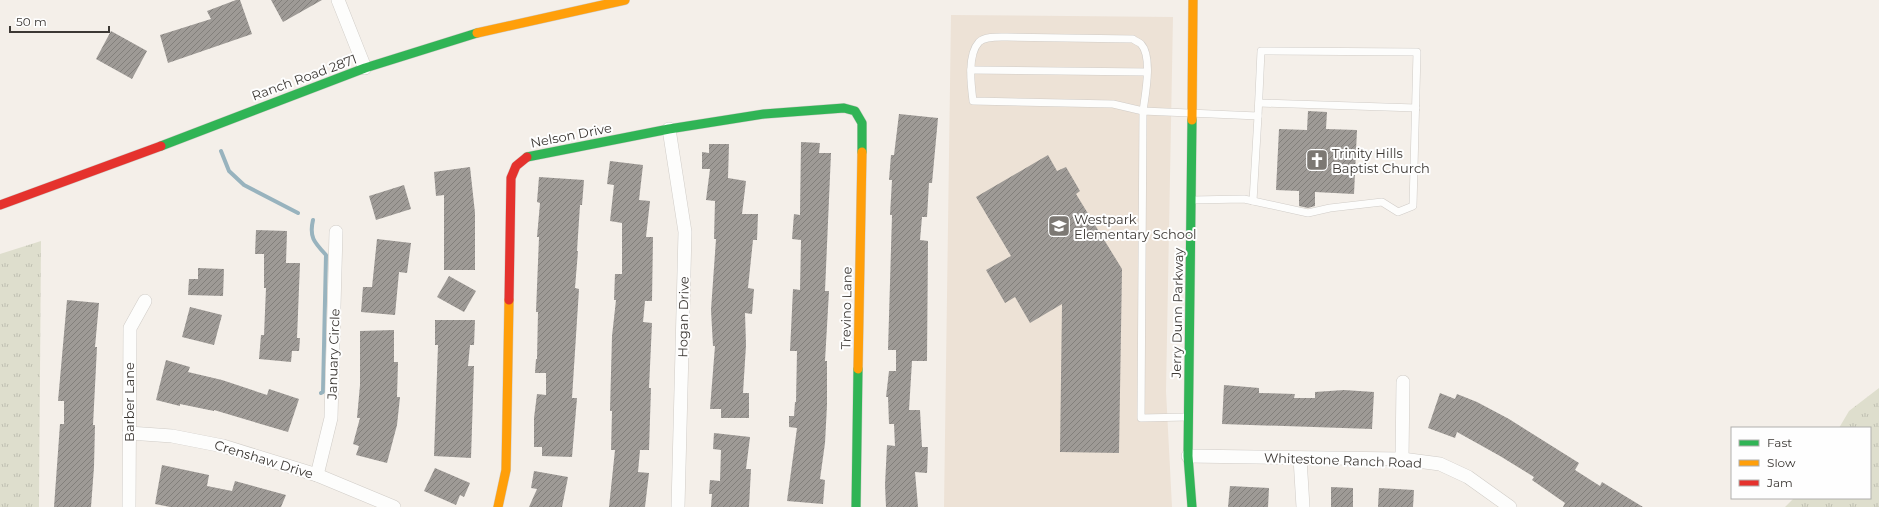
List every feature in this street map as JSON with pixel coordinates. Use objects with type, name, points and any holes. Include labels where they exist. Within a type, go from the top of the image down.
[{"type":"street","points":[[338,0],[366,68]]},
{"type":"street","name":"Ranch Road 2871","points":[[0,205],[181,139],[283,98],[366,68],[481,32],[625,0]]},
{"type":"street","name":"Jerry Dunn Parkway","points":[[1192,507],[1188,456],[1193,0]]},
{"type":"street","name":"Nelson Drive","points":[[498,507],[506,470],[511,178],[516,166],[525,157],[669,128],[764,114],[844,108],[855,112]]},
{"type":"street","name":"Trevino Lane","points":[[855,112],[862,124],[856,507]]},
{"type":"street","name":"Hogan Drive","points":[[669,128],[685,232],[678,507]]},
{"type":"street","name":"January Circle","points":[[317,475],[331,418],[336,232]]},
{"type":"street","name":"Barber Lane","points":[[129,507],[130,328],[145,301]]},
{"type":"street","points":[[1402,459],[1403,382]]},
{"type":"street","name":"Crenshaw Drive","points":[[129,433],[172,436],[224,446],[317,475],[394,507]]},
{"type":"street","name":"Whitestone Ranch Road","points":[[1188,456],[1402,459],[1440,464],[1468,477],[1510,507]]},
{"type":"street","points":[[1300,458],[1303,507]]},
{"type":"lane","points":[[1189,417],[1141,418],[1143,111],[1147,57],[1141,45],[1133,39],[987,38],[979,42],[971,60],[973,101],[1114,104],[1143,111],[1258,116]]},
{"type":"lane","points":[[1191,200],[1244,199],[1253,201],[1308,213],[1330,208],[1382,202],[1398,212],[1413,206],[1416,52],[1260,51],[1259,103],[1253,201]]},
{"type":"lane","points":[[971,70],[1147,72]]},
{"type":"lane","points":[[1259,103],[1416,108]]},
{"type":"shaded area","name":"Westpark Elementary School","points":[[951,15],[1173,17],[1166,391],[1172,507],[944,507]]},
{"type":"green space","points":[[41,241],[39,507],[0,507],[0,254]]},
{"type":"green space","points":[[1879,388],[1879,507],[1785,507],[1793,499],[1871,499],[1871,427],[1840,427],[1849,411]]},
{"type":"building","points":[[236,0],[240,0],[252,34],[168,63],[160,35],[211,19],[207,11]]},
{"type":"building","points":[[271,0],[322,0],[283,22]]},
{"type":"building","points":[[111,31],[147,51],[132,79],[96,59]]},
{"type":"building","name":"Trinity Hills Baptist Church","points":[[1308,111],[1327,112],[1326,129],[1357,130],[1354,194],[1315,192],[1315,206],[1308,208],[1299,206],[1299,191],[1276,190],[1279,129],[1307,130]]},
{"type":"building","points":[[899,114],[938,118],[932,183],[929,183],[927,217],[922,217],[920,240],[928,241],[927,361],[912,361],[909,410],[920,410],[922,447],[928,447],[927,473],[915,472],[918,507],[886,507],[885,485],[887,445],[895,446],[894,424],[889,424],[888,397],[886,397],[889,371],[896,371],[896,350],[888,350],[892,215],[890,215],[892,180],[889,180],[891,155],[894,155]]},
{"type":"building","points":[[801,142],[820,143],[819,153],[831,153],[825,291],[829,291],[825,361],[827,361],[827,405],[825,443],[820,479],[825,480],[823,504],[787,501],[797,428],[789,427],[789,416],[794,416],[796,402],[797,351],[790,351],[793,289],[800,290],[801,240],[792,239],[794,214],[800,215]]},
{"type":"building","points":[[709,144],[729,144],[728,178],[746,181],[742,214],[758,214],[757,240],[753,240],[748,288],[754,289],[752,314],[745,313],[746,345],[743,393],[749,393],[749,418],[721,418],[721,409],[710,409],[715,346],[713,346],[711,310],[716,239],[714,239],[715,201],[706,200],[710,169],[702,169],[702,152],[709,153]]},
{"type":"building","points":[[1048,155],[1057,171],[1066,167],[1080,191],[1076,194],[1122,269],[1119,453],[1060,452],[1062,304],[1030,323],[1015,297],[1005,303],[986,270],[1011,256],[976,197]]},
{"type":"building","points":[[610,161],[643,165],[639,200],[650,201],[646,237],[653,237],[652,301],[645,301],[643,322],[652,323],[649,388],[651,388],[649,450],[640,450],[638,472],[649,473],[645,507],[609,507],[615,450],[611,450],[612,411],[610,411],[612,336],[616,300],[614,300],[615,274],[622,274],[622,223],[610,221],[614,185],[607,184]]},
{"type":"building","points":[[470,167],[475,213],[475,270],[444,270],[444,195],[436,196],[434,172]]},
{"type":"building","points":[[539,177],[584,180],[582,205],[580,205],[575,288],[579,289],[572,398],[577,398],[572,457],[542,456],[542,447],[534,447],[534,418],[537,394],[546,395],[546,373],[535,373],[537,359],[538,312],[536,312],[539,237],[537,237],[540,203],[537,202]]},
{"type":"building","points":[[404,185],[411,209],[376,220],[369,196]]},
{"type":"building","points":[[256,230],[287,231],[286,263],[300,263],[297,338],[300,338],[299,351],[292,351],[291,362],[259,359],[261,335],[264,335],[266,288],[264,288],[264,254],[255,254]]},
{"type":"building","points":[[377,239],[411,243],[407,273],[399,272],[395,315],[361,312],[363,287],[372,287]]},
{"type":"building","points":[[198,268],[224,269],[223,296],[188,295],[189,279],[198,279]]},
{"type":"building","points":[[449,276],[476,291],[464,312],[437,297]]},
{"type":"building","points":[[67,300],[99,303],[95,347],[97,347],[93,425],[95,425],[94,467],[91,507],[54,507],[60,424],[64,424],[64,401],[58,401]]},
{"type":"building","points":[[190,307],[222,315],[214,345],[182,337]]},
{"type":"building","points":[[435,320],[475,320],[474,345],[470,345],[468,366],[474,366],[471,458],[434,456],[438,345],[435,345]]},
{"type":"building","points":[[394,330],[394,362],[398,362],[397,397],[400,397],[397,425],[387,463],[356,455],[359,446],[353,444],[360,418],[357,418],[360,385],[360,331]]},
{"type":"building","points":[[166,360],[190,367],[188,372],[222,380],[267,395],[269,389],[299,399],[288,432],[214,410],[180,404],[180,406],[156,400]]},
{"type":"building","points":[[1224,385],[1259,388],[1259,393],[1295,394],[1294,398],[1315,398],[1315,392],[1344,390],[1374,392],[1372,429],[1222,424]]},
{"type":"building","points":[[1440,393],[1455,399],[1457,394],[1477,402],[1509,419],[1579,463],[1575,470],[1600,486],[1602,482],[1643,507],[1563,507],[1565,503],[1532,480],[1534,477],[1500,456],[1457,432],[1455,438],[1428,428]]},
{"type":"building","points":[[714,433],[750,437],[746,469],[751,469],[749,507],[711,507],[712,494],[709,494],[710,480],[720,481],[721,450],[713,449]]},
{"type":"building","points":[[162,465],[209,475],[207,486],[232,491],[235,481],[286,495],[281,507],[170,507],[155,504]]},
{"type":"building","points":[[435,468],[470,483],[464,497],[460,495],[456,505],[424,491]]},
{"type":"building","points":[[534,471],[568,477],[562,507],[529,507],[537,489],[531,488]]},
{"type":"building","points":[[1230,486],[1269,488],[1268,507],[1228,507]]},
{"type":"building","points":[[1331,487],[1353,488],[1353,507],[1331,507]]},
{"type":"building","points":[[1379,488],[1414,490],[1413,507],[1378,507]]},
{"type":"waterway","points":[[221,151],[229,171],[244,185],[298,213]]},
{"type":"waterway","points":[[313,220],[312,235],[318,246],[326,255],[323,392],[321,393]]},
{"type":"traffic: fast","points":[[161,146],[365,68],[477,33]]},
{"type":"traffic: fast","points":[[527,157],[669,129],[764,114],[844,108],[855,111],[862,123],[862,152]]},
{"type":"traffic: fast","points":[[1192,120],[1188,456],[1192,507]]},
{"type":"traffic: fast","points":[[856,507],[858,369]]},
{"type":"traffic: slow","points":[[477,33],[625,0]]},
{"type":"traffic: slow","points":[[1192,120],[1193,0]]},
{"type":"traffic: slow","points":[[858,369],[862,152]]},
{"type":"traffic: slow","points":[[498,507],[506,470],[509,300]]},
{"type":"traffic: jam","points":[[0,205],[161,146]]},
{"type":"traffic: jam","points":[[509,300],[511,178],[516,166],[527,157]]},
{"type":"place","name":"Trinity Hills Baptist Church","points":[[1317,160]]},
{"type":"place","name":"Westpark Elementary School","points":[[1059,226]]}]
